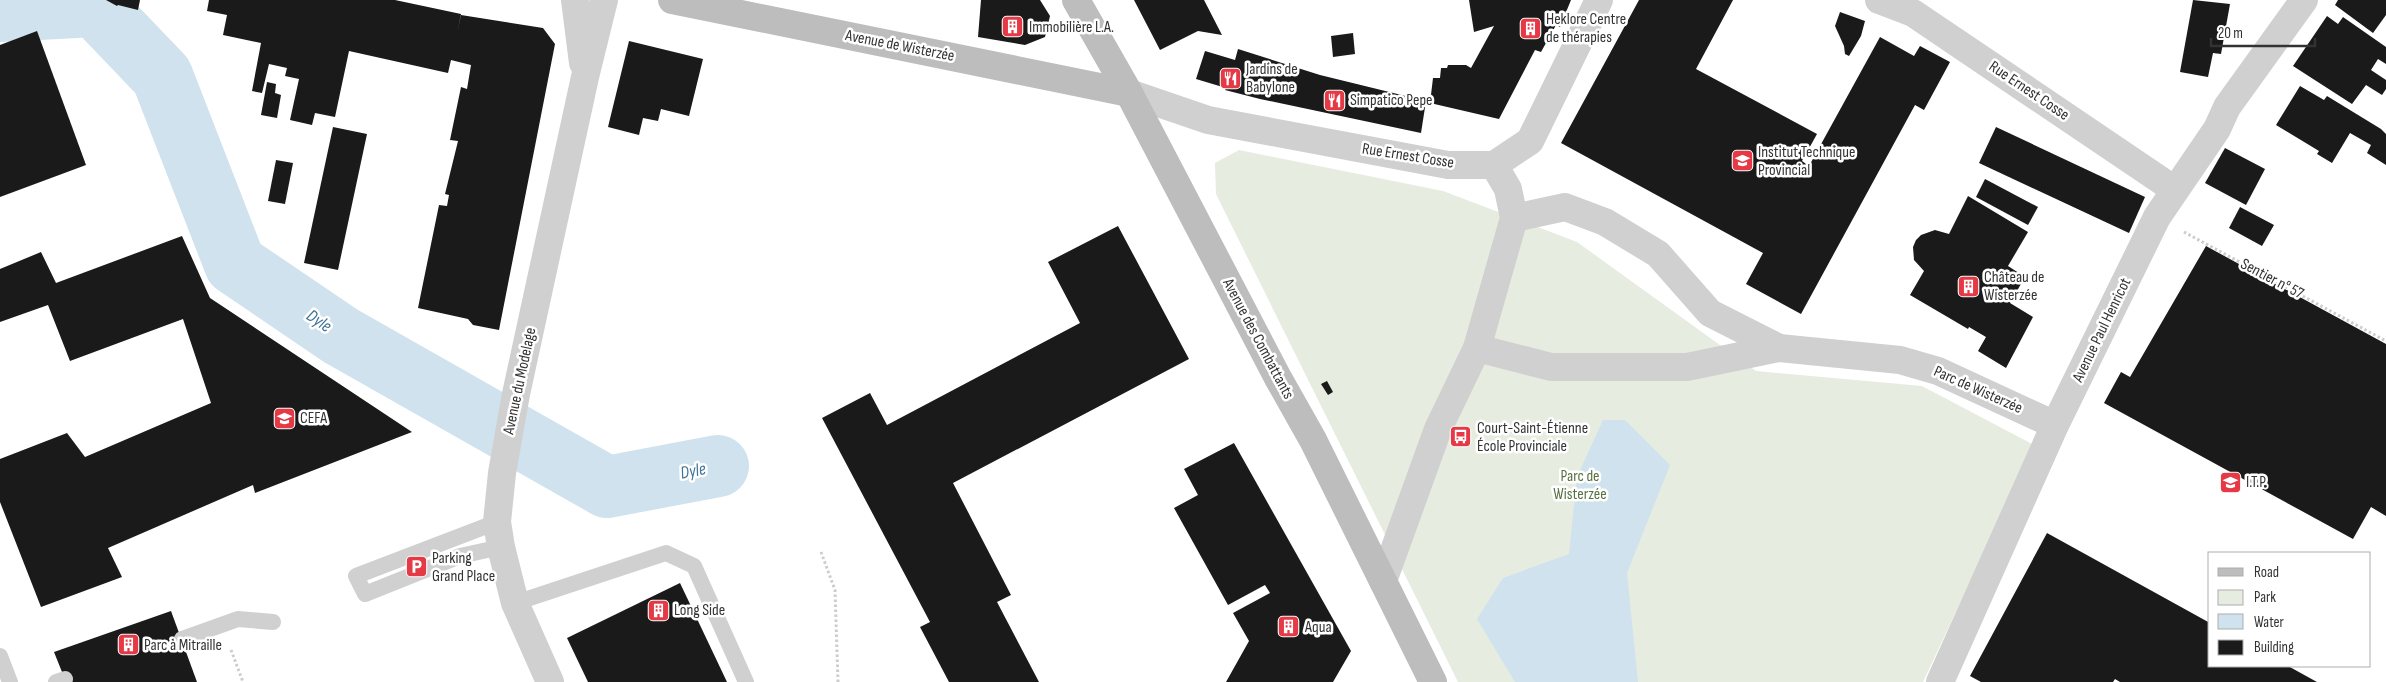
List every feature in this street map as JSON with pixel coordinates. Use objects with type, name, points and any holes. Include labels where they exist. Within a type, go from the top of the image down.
[{"type":"main road","name":"Avenue de Wisterzée","points":[[672,0],[1129,93]]},
{"type":"main road","name":"Avenue des Combattants","points":[[1076,0],[1129,93],[1312,440],[1433,682]]},
{"type":"street","name":"Avenue du Modelage","points":[[575,0],[585,77]]},
{"type":"street","name":"Avenue du Modelage","points":[[550,682],[515,603],[499,534],[502,473],[516,394],[585,77],[604,0]]},
{"type":"street","points":[[1383,581],[1438,430],[1477,348],[1514,218],[1508,189],[1494,165],[1530,141],[1598,0]]},
{"type":"street","name":"Rue Ernest Cosse","points":[[1879,0],[1914,13],[2175,190]]},
{"type":"street","name":"Avenue Paul Henricot","points":[[1940,682],[2055,425],[2157,218],[2217,129],[2226,107],[2304,0]]},
{"type":"street","name":"Rue Ernest Cosse","points":[[1129,93],[1208,120],[1448,165],[1494,165]]},
{"type":"street","name":"Parc de Wisterzée","points":[[1514,218],[1565,207],[1605,222],[1658,254],[1710,313],[1779,348]]},
{"type":"street","name":"Parc de Wisterzée","points":[[1477,348],[1551,366],[1687,367],[1779,348],[1900,360],[1938,371],[2055,425]]},
{"type":"lane","points":[[499,534],[460,556],[364,594],[356,576],[499,534]]},
{"type":"lane","points":[[515,603],[666,553],[694,566],[746,682]]},
{"type":"lane","points":[[182,639],[238,619],[273,622]]},
{"type":"lane","points":[[0,656],[10,682]]},
{"type":"path","name":"Sentier n° 57","points":[[2157,218],[2386,341]]},
{"type":"path","points":[[821,552],[835,590],[838,682]]},
{"type":"path","points":[[222,625],[243,682]]},
{"type":"green space","name":"Parc de Wisterzée","points":[[1239,150],[1443,191],[1577,242],[1756,371],[1922,386],[2034,445],[1923,682],[1458,682],[1216,194],[1215,163]]},
{"type":"water","points":[[1603,420],[1625,420],[1670,465],[1627,573],[1638,682],[1515,682],[1477,619],[1503,578],[1569,554],[1577,477]]},
{"type":"building","points":[[106,0],[140,0],[138,10],[117,6]]},
{"type":"building","points":[[209,0],[395,0],[461,14],[458,29],[461,15],[543,28],[555,44],[499,330],[473,325],[468,319],[418,308],[439,205],[447,206],[449,195],[445,194],[458,141],[450,140],[461,87],[467,89],[471,65],[451,60],[448,73],[349,51],[335,117],[315,113],[312,125],[290,120],[299,79],[285,76],[287,68],[269,64],[262,93],[252,91],[261,43],[223,35],[227,15],[207,11]]},
{"type":"building","name":"Immobilière L.A.","points":[[981,0],[1040,0],[1050,16],[1045,37],[1025,45],[978,37]]},
{"type":"building","points":[[1134,0],[1204,0],[1222,35],[1198,31],[1160,50]]},
{"type":"building","points":[[1469,0],[1571,0],[1560,27],[1556,25],[1541,52],[1535,50],[1499,119],[1430,103],[1433,78],[1440,78],[1441,68],[1447,68],[1448,65],[1466,65],[1471,68],[1494,26],[1474,32]]},
{"type":"building","name":"Institut Technique Provincial","points":[[1639,0],[1733,0],[1696,69],[1817,134],[1802,161],[1809,166],[1880,37],[1914,56],[1920,46],[1950,62],[1924,110],[1915,105],[1801,314],[1746,284],[1763,253],[1561,143]]},
{"type":"building","points":[[2193,0],[2230,4],[2221,54],[2213,53],[2208,77],[2180,72]]},
{"type":"building","points":[[2338,0],[2386,0],[2386,15],[2373,33],[2335,5]]},
{"type":"building","points":[[1840,12],[1865,21],[1861,36],[1849,56],[1845,54],[1844,46],[1835,26]]},
{"type":"building","points":[[2327,16],[2338,24],[2343,17],[2386,47],[2386,64],[2378,59],[2371,70],[2386,80],[2386,89],[2382,95],[2366,85],[2352,104],[2293,66]]},
{"type":"building","points":[[37,31],[86,165],[0,197],[0,45]]},
{"type":"building","points":[[1353,33],[1355,54],[1333,57],[1331,36]]},
{"type":"building","points":[[629,41],[703,59],[689,116],[661,109],[658,121],[643,118],[639,135],[608,127]]},
{"type":"building","points":[[1238,49],[1320,75],[1426,101],[1421,133],[1260,99],[1225,90],[1226,88],[1196,79],[1205,51],[1235,60]]},
{"type":"building","points":[[267,82],[276,84],[275,93],[281,95],[277,118],[261,115]]},
{"type":"building","points":[[2300,86],[2324,100],[2327,96],[2381,129],[2386,134],[2386,165],[2367,153],[2371,145],[2350,133],[2332,163],[2317,154],[2319,151],[2276,125]]},
{"type":"building","points":[[333,127],[367,134],[338,270],[304,263]]},
{"type":"building","points":[[1996,127],[2145,197],[2129,233],[1979,163]]},
{"type":"building","points":[[2225,148],[2265,169],[2246,205],[2205,183]]},
{"type":"building","points":[[276,160],[293,163],[285,204],[268,201]]},
{"type":"building","points":[[1985,179],[2038,207],[2028,225],[1976,197]]},
{"type":"building","name":"Château de Wisterzée","points":[[1968,196],[2028,232],[2008,266],[2025,277],[2010,303],[2033,317],[2006,368],[1978,351],[1986,337],[1969,327],[1968,329],[1910,295],[1924,271],[1914,260],[1913,247],[1916,240],[1921,235],[1935,230],[1949,234]]},
{"type":"building","points":[[2240,207],[2274,225],[2262,246],[2229,228]]},
{"type":"building","points":[[1118,226],[1189,359],[953,483],[1011,595],[997,602],[1039,682],[949,682],[920,627],[930,622],[822,418],[870,393],[887,425],[1080,323],[1048,262]]},
{"type":"building","name":"CEFA","points":[[182,236],[210,298],[412,432],[255,493],[253,485],[108,548],[122,577],[41,607],[0,502],[0,459],[67,433],[85,457],[211,403],[183,319],[70,361],[48,305],[0,322],[0,269],[41,252],[56,283]]},
{"type":"building","points":[[2206,246],[2386,344],[2386,516],[2371,507],[2353,539],[2104,403],[2121,372],[2130,377]]},
{"type":"building","points":[[1327,381],[1333,392],[1328,395],[1321,384]]},
{"type":"building","points":[[1234,443],[1351,651],[1333,682],[1226,682],[1249,641],[1233,613],[1270,593],[1265,585],[1228,605],[1174,508],[1198,495],[1184,469]]},
{"type":"building","points":[[2047,533],[2208,622],[2208,667],[2290,667],[2317,682],[2120,682],[2115,679],[2113,682],[1981,682],[1970,676]]},
{"type":"building","name":"Long Side","points":[[680,583],[727,682],[588,682],[567,638]]},
{"type":"building","name":"Parc à Mitraille","points":[[171,611],[197,682],[66,682],[54,652]]},
{"type":"waterway","name":"Dyle","points":[[0,11],[95,6],[162,76],[235,264],[341,336],[607,487],[718,466]]},
{"type":"place","name":"Immobilière L.A.","points":[[1013,27]]},
{"type":"place","name":"Heklore Centre de thérapies","points":[[1530,28]]},
{"type":"place","name":"Jardins de Babylone","points":[[1230,78]]},
{"type":"place","name":"Simpatico Pepe","points":[[1334,100]]},
{"type":"place","name":"Institut Technique Provincial","points":[[1742,161]]},
{"type":"place","name":"Château de Wisterzée","points":[[1968,286]]},
{"type":"place","name":"CEFA","points":[[284,418]]},
{"type":"place","name":"Court-Saint-Étienne École Provinciale","points":[[1461,437]]},
{"type":"place","name":"I.T.P.","points":[[2230,482]]},
{"type":"place","name":"Parking Grand Place","points":[[416,567]]},
{"type":"place","name":"Long Side","points":[[658,610]]},
{"type":"place","name":"Aqua","points":[[1289,627]]},
{"type":"place","name":"Parc à Mitraille","points":[[128,645]]}]
